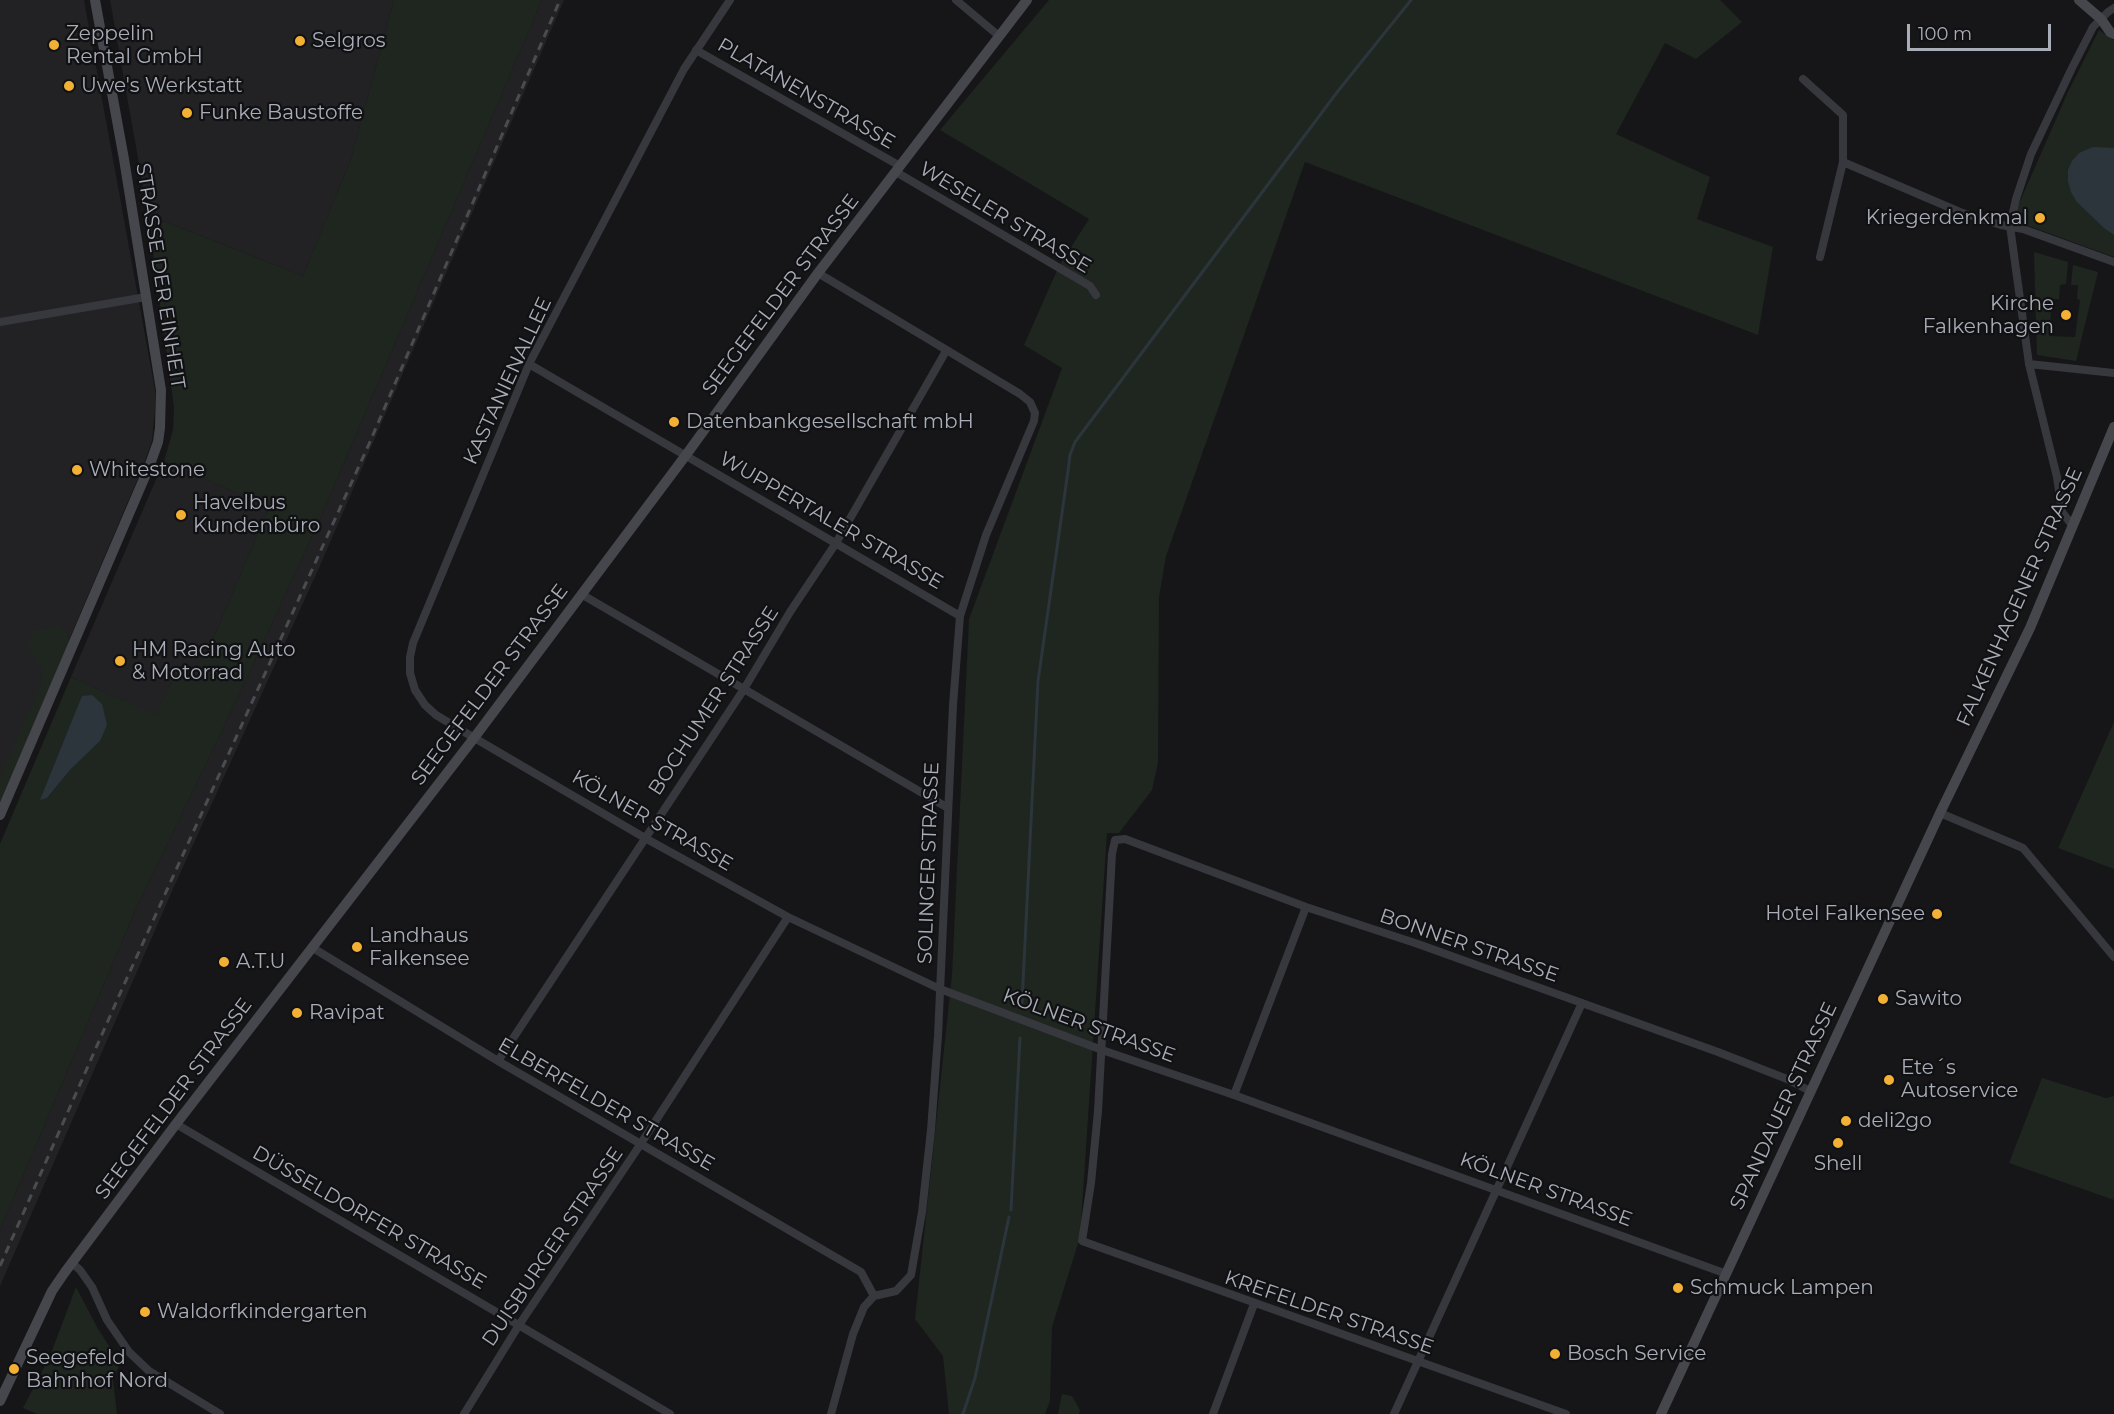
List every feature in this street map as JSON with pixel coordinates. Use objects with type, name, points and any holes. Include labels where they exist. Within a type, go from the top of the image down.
[{"type":"street","name":"STRASSE DER EINHEIT","points":[[0,815],[158,442],[161,390],[95,0]]},
{"type":"street","name":"KASTANIENALLEE","points":[[474,738],[436,716],[425,705],[416,690],[410,673],[410,657],[417,632],[529,364],[696,50],[730,0]]},
{"type":"street","points":[[956,0],[999,36]]},
{"type":"street","name":"SEEGEFELDER STRASSE","points":[[0,1401],[52,1291],[72,1263],[176,1124],[474,738],[818,273],[1028,0]]},
{"type":"street","points":[[2079,0],[2114,34]]},
{"type":"street","points":[[2072,525],[2062,512],[2057,477],[2029,364],[2010,226],[2016,199],[2031,154],[2072,68],[2093,27],[2114,8]]},
{"type":"street","points":[[2101,19],[2114,23]]},
{"type":"street","name":"PLATANENSTRASSE","points":[[696,50],[898,169]]},
{"type":"street","points":[[1803,79],[1843,115],[1843,162],[1820,257]]},
{"type":"street","points":[[1843,162],[1960,212],[2010,226],[2114,262]]},
{"type":"street","name":"WESELER STRASSE","points":[[898,169],[1090,286],[1096,295]]},
{"type":"street","points":[[818,273],[946,351]]},
{"type":"street","points":[[0,322],[146,297]]},
{"type":"street","name":"SOLINGER STRASSE","points":[[874,1296],[896,1291],[911,1275],[922,1212],[931,1130],[940,989],[953,705],[960,616],[986,536],[1034,421],[1035,412],[1030,402],[1020,394],[946,351]]},
{"type":"street","name":"BOCHUMER STRASSE","points":[[498,1061],[744,689],[790,612],[837,543],[946,351]]},
{"type":"street","name":"WUPPERTALER STRASSE","points":[[529,364],[960,616]]},
{"type":"street","points":[[2029,364],[2114,374]]},
{"type":"street","name":"FALKENHAGENER STRASSE","points":[[1940,813],[2030,628],[2114,427]]},
{"type":"street","points":[[580,594],[948,808]]},
{"type":"street","name":"KÖLNER STRASSE","points":[[474,738],[645,838],[788,917],[940,989],[1102,1050],[1234,1095],[1724,1274]]},
{"type":"street","points":[[1940,813],[2023,848],[2114,957]]},
{"type":"street","name":"SPANDAUER STRASSE","points":[[1660,1414],[1940,813]]},
{"type":"street","name":"BONNER STRASSE","points":[[1102,1050],[1112,854],[1115,840],[1125,839],[1306,907],[1420,945],[1718,1052],[1787,1079],[1810,1091]]},
{"type":"street","points":[[1234,1095],[1306,907]]},
{"type":"street","name":"DUISBURGER STRASSE","points":[[464,1414],[519,1325],[640,1145],[788,917]]},
{"type":"street","name":"ELBERFELDER STRASSE","points":[[313,948],[640,1145],[861,1272],[874,1296]]},
{"type":"street","points":[[1394,1414],[1582,1003]]},
{"type":"street","name":"KREFELDER STRASSE","points":[[1102,1050],[1091,1183],[1082,1241],[1566,1414]]},
{"type":"street","name":"DÜSSELDORFER STRASSE","points":[[176,1124],[670,1414]]},
{"type":"street","points":[[72,1263],[92,1287],[107,1320],[129,1352],[149,1371],[220,1414]]},
{"type":"street","points":[[831,1414],[853,1334],[864,1307],[874,1296]]},
{"type":"street","points":[[1213,1414],[1254,1304]]},
{"type":"shaded area","points":[[0,0],[84,0],[155,390],[155,408],[152,441],[144,464],[0,802]]},
{"type":"shaded area","points":[[110,0],[394,0],[351,159],[303,276],[148,215]]},
{"type":"shaded area","points":[[394,0],[542,0],[319,521],[239,695],[135,911],[0,1230],[0,844],[71,677],[156,715],[177,670],[192,675],[216,632],[269,507],[164,461],[173,430],[174,407],[148,215],[303,276],[351,159]],"holes":[[[102,704],[100,741],[70,770],[47,798]]]},
{"type":"shaded area","points":[[542,0],[564,0],[319,568],[173,889],[0,1286],[0,1230],[135,911],[239,695],[319,521]]},
{"type":"shaded area","points":[[1049,0],[1720,0],[1742,22],[1696,59],[1665,43],[1616,134],[1710,177],[1697,219],[1773,247],[1758,335],[1305,162],[1166,556],[1159,597],[1158,763],[1152,790],[1119,833],[1107,833],[1080,1237],[1052,1327],[1050,1401],[1045,1414],[949,1414],[943,1356],[915,1319],[952,975],[969,619],[1062,368],[1024,345],[1059,266],[1089,219],[940,130]]},
{"type":"shaded area","points":[[2099,30],[2114,40],[2114,257],[2018,222],[2017,208],[2068,92]]},
{"type":"shaded area","points":[[2093,147],[2114,148],[2114,235],[2077,202],[2068,181],[2068,170],[2072,161],[2079,153]]},
{"type":"shaded area","points":[[2034,252],[2068,262],[2066,284],[2060,285],[2059,299],[2052,299],[2049,336],[2075,337],[2080,300],[2077,299],[2078,285],[2071,285],[2073,265],[2098,272],[2076,361],[2037,355]]},
{"type":"shaded area","points":[[164,461],[269,507],[216,632],[192,676],[177,670],[156,716],[71,677]]},
{"type":"shaded area","points":[[58,626],[67,633],[69,642],[0,802],[0,778],[42,681],[40,666],[27,644],[35,630]]},
{"type":"shaded area","points":[[92,695],[102,704],[107,725],[100,741],[70,770],[47,798],[40,800],[82,696]]},
{"type":"shaded area","points":[[2114,722],[2114,869],[2058,848]]},
{"type":"shaded area","points":[[2042,1078],[2106,1098],[2114,1096],[2114,1200],[2009,1163]]},
{"type":"shaded area","points":[[76,1287],[97,1327],[120,1363],[113,1380],[117,1414],[37,1414],[23,1408],[50,1356]]},
{"type":"shaded area","points":[[1062,1394],[1072,1396],[1080,1410],[1079,1414],[1058,1414]]},
{"type":"waterway","points":[[1022,1003],[1038,681],[1070,455],[1075,442],[1338,91],[1411,0]]},
{"type":"waterway","points":[[1011,1210],[1020,1038]]},
{"type":"waterway","points":[[963,1414],[975,1378],[1009,1217]]},
{"type":"railway","points":[[0,1266],[118,998],[369,444],[560,0]]},
{"type":"place","name":"Selgros","points":[[300,41]]},
{"type":"place","name":"Zeppelin Rental GmbH","points":[[54,45]]},
{"type":"place","name":"Uwe's Werkstatt","points":[[69,86]]},
{"type":"place","name":"Funke Baustoffe","points":[[187,113]]},
{"type":"place","name":"Kriegerdenkmal","points":[[2040,218]]},
{"type":"place","name":"Kirche Falkenhagen","points":[[2066,315]]},
{"type":"place","name":"Datenbankgesellschaft mbH","points":[[674,422]]},
{"type":"place","name":"Whitestone","points":[[77,470]]},
{"type":"place","name":"Havelbus Kundenbüro","points":[[181,515]]},
{"type":"place","name":"HM Racing Auto & Motorrad","points":[[120,661]]},
{"type":"place","name":"Hotel Falkensee","points":[[1937,914]]},
{"type":"place","name":"Landhaus Falkensee","points":[[357,947]]},
{"type":"place","name":"A.T.U","points":[[224,962]]},
{"type":"place","name":"Sawito","points":[[1883,999]]},
{"type":"place","name":"Ravipat","points":[[297,1013]]},
{"type":"place","name":"Ete´s Autoservice","points":[[1889,1080]]},
{"type":"place","name":"deli2go","points":[[1846,1121]]},
{"type":"place","name":"Shell","points":[[1838,1143]]},
{"type":"place","name":"Schmuck Lampen","points":[[1678,1288]]},
{"type":"place","name":"Waldorfkindergarten","points":[[145,1312]]},
{"type":"place","name":"Bosch Service","points":[[1555,1354]]},
{"type":"place","name":"Seegefeld Bahnhof Nord","points":[[14,1369]]}]
